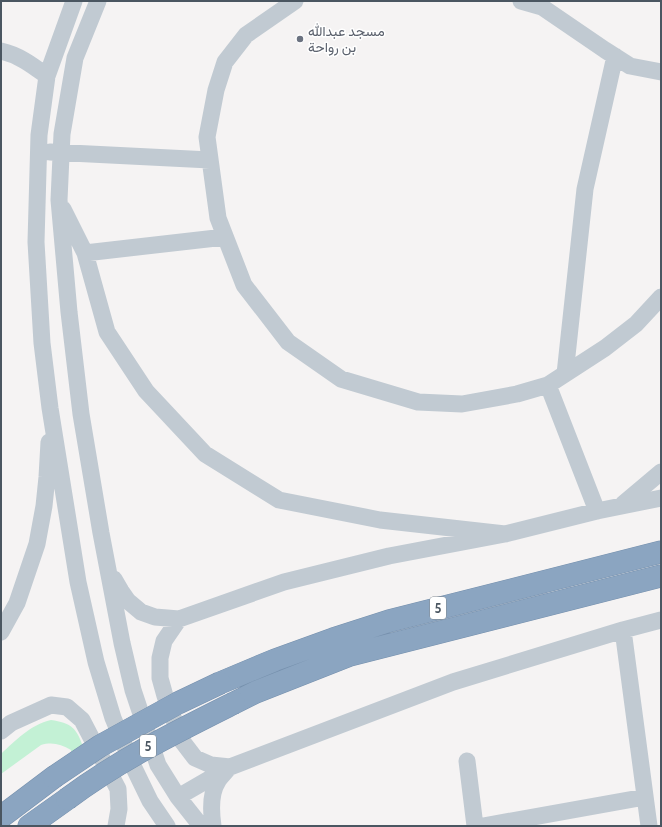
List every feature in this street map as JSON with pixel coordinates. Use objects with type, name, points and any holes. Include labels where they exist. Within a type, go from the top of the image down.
[{"type":"highway","name":"5","points":[[1,817],[54,777],[100,746],[144,721],[220,683],[275,660],[389,621],[661,552]]},
{"type":"highway","name":"5","points":[[28,826],[92,780],[138,752],[256,692],[350,655],[661,576]]},
{"type":"street","points":[[74,1],[47,76],[38,135],[36,242],[42,342],[50,408],[78,582],[96,662],[113,718],[134,768],[150,801],[167,826]]},
{"type":"street","points":[[98,1],[74,58],[62,134],[59,200],[69,312],[81,414],[101,533],[109,568],[122,643],[133,690],[158,765],[178,797],[201,826]]},
{"type":"street","points":[[295,1],[246,36],[226,62],[216,90],[207,137],[218,218],[244,285],[288,342],[341,379],[418,402],[462,404],[517,394],[548,384],[605,348],[636,324],[661,297]]},
{"type":"street","points":[[521,1],[542,7],[630,66],[661,72]]},
{"type":"street","points":[[1,51],[13,54],[28,62],[47,76]]},
{"type":"street","points":[[565,374],[585,189],[615,56]]},
{"type":"street","points":[[38,152],[210,160]]},
{"type":"street","points":[[59,200],[85,253],[107,332],[146,391],[205,454],[280,500],[380,520],[505,534]]},
{"type":"street","points":[[85,253],[226,237]]},
{"type":"street","points":[[548,384],[597,511]]},
{"type":"street","points":[[1,632],[17,603],[37,544],[44,506],[47,477],[50,408]]},
{"type":"street","points":[[620,506],[661,472]]},
{"type":"street","points":[[109,568],[128,601],[141,612],[155,617],[179,618],[284,582],[389,556],[505,534],[597,511],[661,498]]},
{"type":"street","points":[[179,618],[164,641],[160,658],[160,678],[165,696],[182,741],[195,758],[211,765],[230,766]]},
{"type":"street","points":[[178,797],[230,766],[453,682],[623,630],[661,620]]},
{"type":"street","points":[[623,630],[648,826]]},
{"type":"street","points":[[1,731],[11,723],[51,705],[67,707],[82,720],[118,788],[119,809],[116,826]]},
{"type":"street","points":[[467,761],[475,826]]},
{"type":"street","points":[[213,826],[213,794],[218,781],[230,766]]},
{"type":"street","points":[[483,826],[645,797]]},
{"type":"green space","points":[[51,720],[64,723],[76,731],[83,747],[72,755],[71,750],[64,746],[53,744],[41,745],[1,774],[1,754],[30,729],[43,722]]},
{"type":"place","name":"مسجد عبدالله بن رواحة","points":[[300,39]]}]
